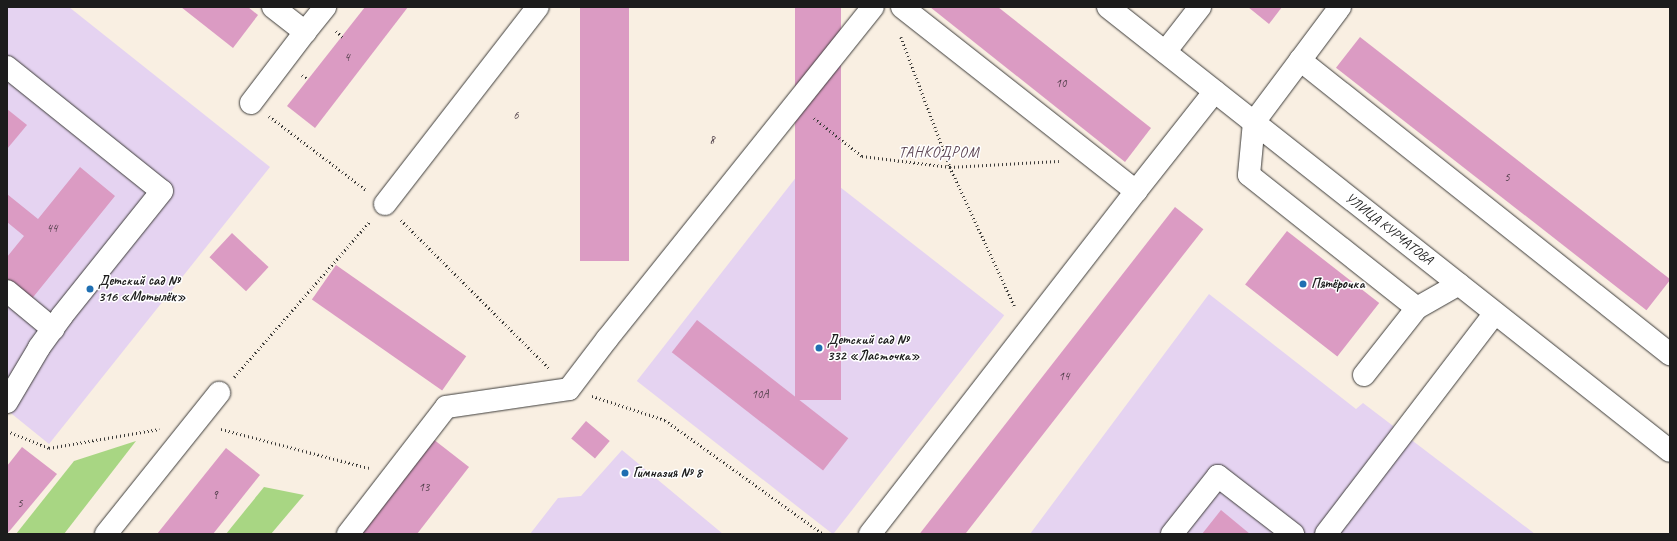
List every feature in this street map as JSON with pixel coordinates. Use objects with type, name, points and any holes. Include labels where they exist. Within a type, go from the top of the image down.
[{"type":"street","points":[[273,7],[305,32]]},
{"type":"street","points":[[252,103],[325,7]]},
{"type":"street","points":[[385,204],[538,7]]},
{"type":"street","points":[[348,534],[446,407],[569,389],[612,332],[873,7]]},
{"type":"street","points":[[902,7],[1136,191]]},
{"type":"street","name":"УЛИЦА КУРЧАТОВА","points":[[1108,7],[1670,451]]},
{"type":"street","points":[[1165,52],[1200,7]]},
{"type":"street","points":[[1340,7],[1254,122],[1249,176],[1417,308]]},
{"type":"street","points":[[1300,60],[1670,354]]},
{"type":"street","points":[[7,67],[162,191],[40,348],[7,402]]},
{"type":"street","points":[[870,534],[1215,91]]},
{"type":"street","points":[[1364,376],[1417,308],[1459,284]]},
{"type":"street","points":[[7,291],[54,329]]},
{"type":"street","points":[[1326,534],[1495,313]]},
{"type":"street","points":[[106,534],[220,393]]},
{"type":"street","points":[[1172,534],[1218,476],[1293,534]]},
{"type":"path","points":[[901,36],[950,167],[1026,332]]},
{"type":"path","points":[[252,103],[385,204],[569,389],[665,420],[823,534]]},
{"type":"path","points":[[796,104],[862,156],[950,167],[1096,159]]},
{"type":"path","points":[[220,393],[385,204]]},
{"type":"shaded area","name":"Детский сад № 316 «Мотылёк»","points":[[7,7],[69,7],[270,167],[49,444],[7,410]]},
{"type":"shaded area","name":"Детский сад № 332 «Ласточка»","points":[[808,162],[1004,315],[833,534],[637,381]]},
{"type":"shaded area","points":[[1209,294],[1356,409],[1363,403],[1535,534],[1030,534]]},
{"type":"shaded area","name":"Гимназия № 8","points":[[622,450],[723,534],[530,534],[558,498],[581,496]]},
{"type":"green space","points":[[136,441],[64,534],[16,534],[74,461]]},
{"type":"green space","points":[[264,487],[304,495],[271,534],[226,534]]},
{"type":"building","points":[[181,7],[248,7],[258,15],[233,48]]},
{"type":"building","points":[[365,7],[408,7],[315,128],[287,106]]},
{"type":"building","points":[[580,7],[629,7],[629,261],[580,261]]},
{"type":"building","points":[[795,7],[841,7],[841,400],[795,400]]},
{"type":"building","points":[[930,7],[998,7],[1151,128],[1125,162]]},
{"type":"building","points":[[1248,7],[1282,7],[1269,24]]},
{"type":"building","points":[[1360,37],[1670,279],[1646,310],[1336,68]]},
{"type":"building","points":[[7,109],[27,125],[7,149]]},
{"type":"building","points":[[80,167],[115,196],[30,301],[7,282],[7,257],[24,236],[7,222],[7,194],[38,219]]},
{"type":"building","points":[[1175,207],[1203,229],[965,534],[920,534]]},
{"type":"building","points":[[1287,231],[1379,303],[1337,357],[1245,285]]},
{"type":"building","points":[[232,233],[269,267],[246,291],[209,257]]},
{"type":"building","points":[[336,265],[466,356],[442,391],[312,299]]},
{"type":"building","points":[[697,320],[848,438],[823,471],[672,352]]},
{"type":"building","points":[[586,421],[610,441],[595,459],[571,439]]},
{"type":"building","points":[[433,439],[469,467],[417,534],[359,534]]},
{"type":"building","points":[[22,447],[57,474],[7,534],[7,466]]},
{"type":"building","points":[[226,448],[260,475],[213,534],[157,534]]},
{"type":"building","points":[[1221,510],[1250,534],[1202,534]]},
{"type":"place","name":"Пятёрочка","points":[[1303,284]]},
{"type":"place","name":"Детский сад № 316 «Мотылёк»","points":[[90,289]]},
{"type":"place","name":"Детский сад № 332 «Ласточка»","points":[[819,348]]},
{"type":"place","name":"Гимназия № 8","points":[[625,473]]},
{"type":"district","name":"ТАНКОДРОМ","points":[[939,153]]}]
